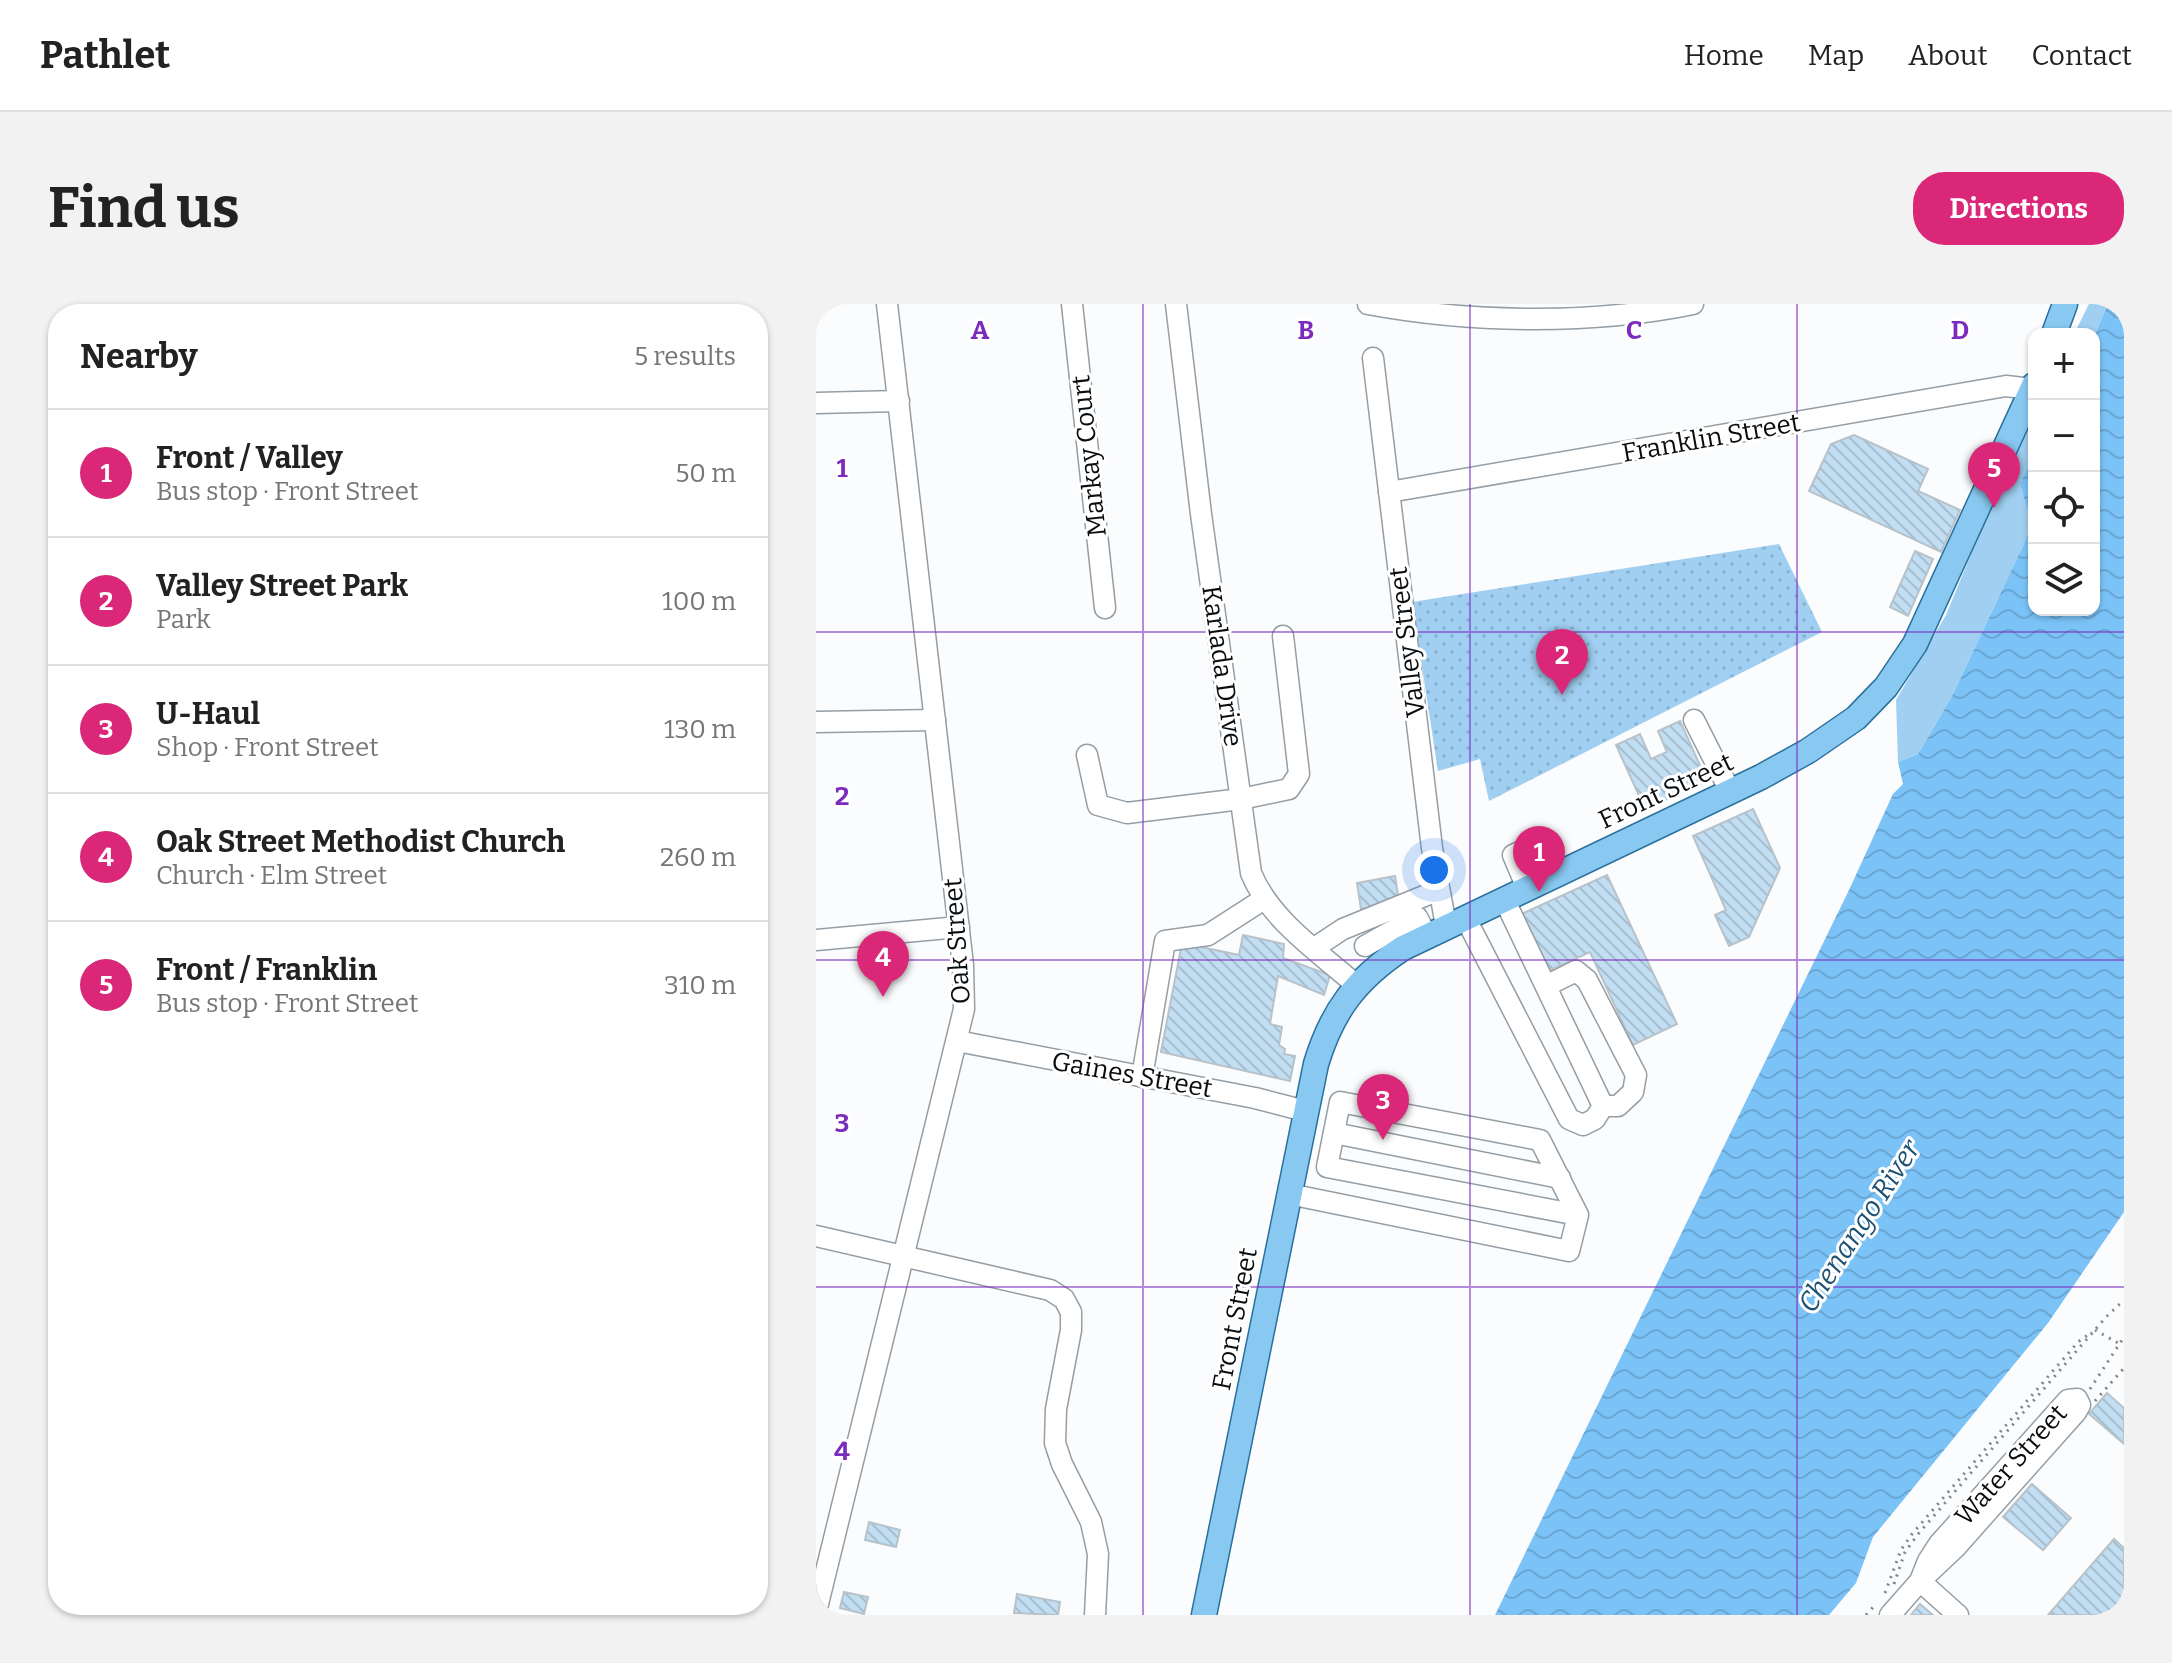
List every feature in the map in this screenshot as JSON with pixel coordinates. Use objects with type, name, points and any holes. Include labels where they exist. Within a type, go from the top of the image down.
[{"type":"main road","points":[[2056,328],[2065,304]]},
{"type":"main road","name":"Front Street","points":[[1204,1615],[1305,1111],[1322,1044],[1338,1011],[1374,954],[1433,920],[1504,899],[1730,791],[1808,751],[1856,718],[1886,687],[1915,644],[2028,398]]},
{"type":"street","name":"Oak Street","points":[[816,1612],[964,1009],[959,927],[887,304]]},
{"type":"street","name":"Markay Court","points":[[1072,304],[1105,608]]},
{"type":"street","name":"Karlada Drive","points":[[1176,304],[1201,514],[1251,873],[1264,899],[1356,985]]},
{"type":"street","points":[[1368,304],[1468,316],[1545,318],[1620,314],[1693,304]]},
{"type":"street","name":"Valley Street","points":[[1373,358],[1439,890],[1433,920],[1569,1119],[1583,1125],[1595,1119],[1603,1106]]},
{"type":"street","name":"Franklin Street","points":[[1389,492],[2006,386],[2028,387]]},
{"type":"street","points":[[816,403],[899,401]]},
{"type":"street","points":[[1087,755],[1098,805],[1127,813],[1241,799],[1289,789],[1299,774],[1283,636]]},
{"type":"street","points":[[816,722],[935,720]]},
{"type":"street","points":[[1694,720],[1730,791]]},
{"type":"street","points":[[1527,888],[1513,855],[1523,850],[1543,841],[1560,872]]},
{"type":"street","points":[[1314,948],[1343,929],[1433,920],[1439,890]]},
{"type":"street","points":[[1142,1077],[1165,941],[1208,935],[1264,899]]},
{"type":"street","points":[[1504,899],[1603,1106],[1618,1106],[1633,1092],[1636,1075],[1587,980],[1576,971],[1546,986]]},
{"type":"street","points":[[816,940],[959,927]]},
{"type":"street","points":[[1343,929],[1374,954]]},
{"type":"street","name":"Gaines Street","points":[[957,1041],[1255,1098],[1305,1111]]},
{"type":"street","points":[[1289,1194],[1569,1251],[1578,1215],[1540,1140],[1340,1102],[1327,1167],[1578,1215]]},
{"type":"street","points":[[1334,1133],[1560,1178]]},
{"type":"street","points":[[816,1236],[1050,1290],[1064,1299],[1071,1312],[1071,1330],[1056,1409],[1055,1443],[1091,1522],[1098,1554],[1095,1615]]},
{"type":"street","name":"Water Street","points":[[1886,1607],[1920,1581],[1939,1544],[2065,1403],[2074,1398],[2079,1401]]},
{"type":"street","points":[[1920,1581],[1958,1615]]},
{"type":"path","points":[[1873,1615],[1886,1607],[1910,1544],[2124,1300]]},
{"type":"path","points":[[2095,1330],[2118,1343]]},
{"type":"path","points":[[1866,1615],[1885,1593],[1901,1550],[1912,1534],[2078,1342],[2095,1330]]},
{"type":"path","points":[[2079,1401],[2124,1337]]},
{"type":"shaded area","points":[[2089,304],[2108,304],[2098,328],[2077,328]]},
{"type":"shaded area","points":[[2028,430],[2028,466],[2020,484],[2028,513],[2028,535],[1952,696],[1918,754],[1898,762],[1896,700],[1946,615],[1986,518]]},
{"type":"shaded area","points":[[1779,544],[1822,632],[1489,801],[1480,759],[1438,771],[1412,602]]},
{"type":"water","name":"Chenango River","points":[[2108,304],[2124,304],[2124,1212],[2048,1323],[1873,1537],[1856,1583],[1829,1615],[1495,1615],[1893,794],[1903,784],[1898,762],[1918,754],[1952,696],[2028,535],[2028,616],[2100,616],[2100,328],[2098,328]]},
{"type":"water","points":[[2028,466],[2028,513],[2020,484]]},
{"type":"building","points":[[1854,435],[1928,469],[1918,491],[1960,510],[1941,552],[1809,491],[1831,444]]},
{"type":"building","points":[[1915,551],[1933,559],[1908,616],[1890,607]]},
{"type":"building","points":[[1680,721],[1707,781],[1645,809],[1616,745],[1640,734],[1651,759],[1667,752],[1658,731]]},
{"type":"building","points":[[1753,809],[1780,868],[1749,937],[1729,946],[1715,915],[1726,910],[1693,836]]},
{"type":"building","points":[[1607,875],[1677,1024],[1633,1045],[1590,952],[1544,973],[1517,916]]},
{"type":"building","points":[[1395,876],[1399,902],[1361,909],[1357,883]]},
{"type":"building","points":[[1243,935],[1284,944],[1283,958],[1330,975],[1324,995],[1278,976],[1270,1024],[1282,1027],[1279,1045],[1285,1049],[1284,1054],[1295,1056],[1290,1081],[1161,1052],[1182,943],[1239,955]]},
{"type":"building","points":[[2107,1393],[2124,1408],[2124,1444],[2089,1414]]},
{"type":"building","points":[[2032,1484],[2071,1518],[2043,1550],[2003,1517]]},
{"type":"building","points":[[869,1522],[900,1530],[896,1547],[865,1540]]},
{"type":"building","points":[[2114,1539],[2124,1548],[2124,1615],[2048,1615]]},
{"type":"building","points":[[844,1592],[868,1597],[864,1614],[840,1608]]},
{"type":"building","points":[[1017,1594],[1060,1602],[1058,1615],[1014,1613]]},
{"type":"building","points":[[1920,1604],[1933,1615],[1911,1615]]},
{"type":"place","name":"Front / Franklin","points":[[1994,508]]},
{"type":"place","name":"Valley Street Park","points":[[1562,695]]},
{"type":"place","name":"Front / Valley","points":[[1539,892]]},
{"type":"place","name":"Oak Street Methodist Church","points":[[883,997]]},
{"type":"place","name":"U-Haul","points":[[1383,1140]]}]
